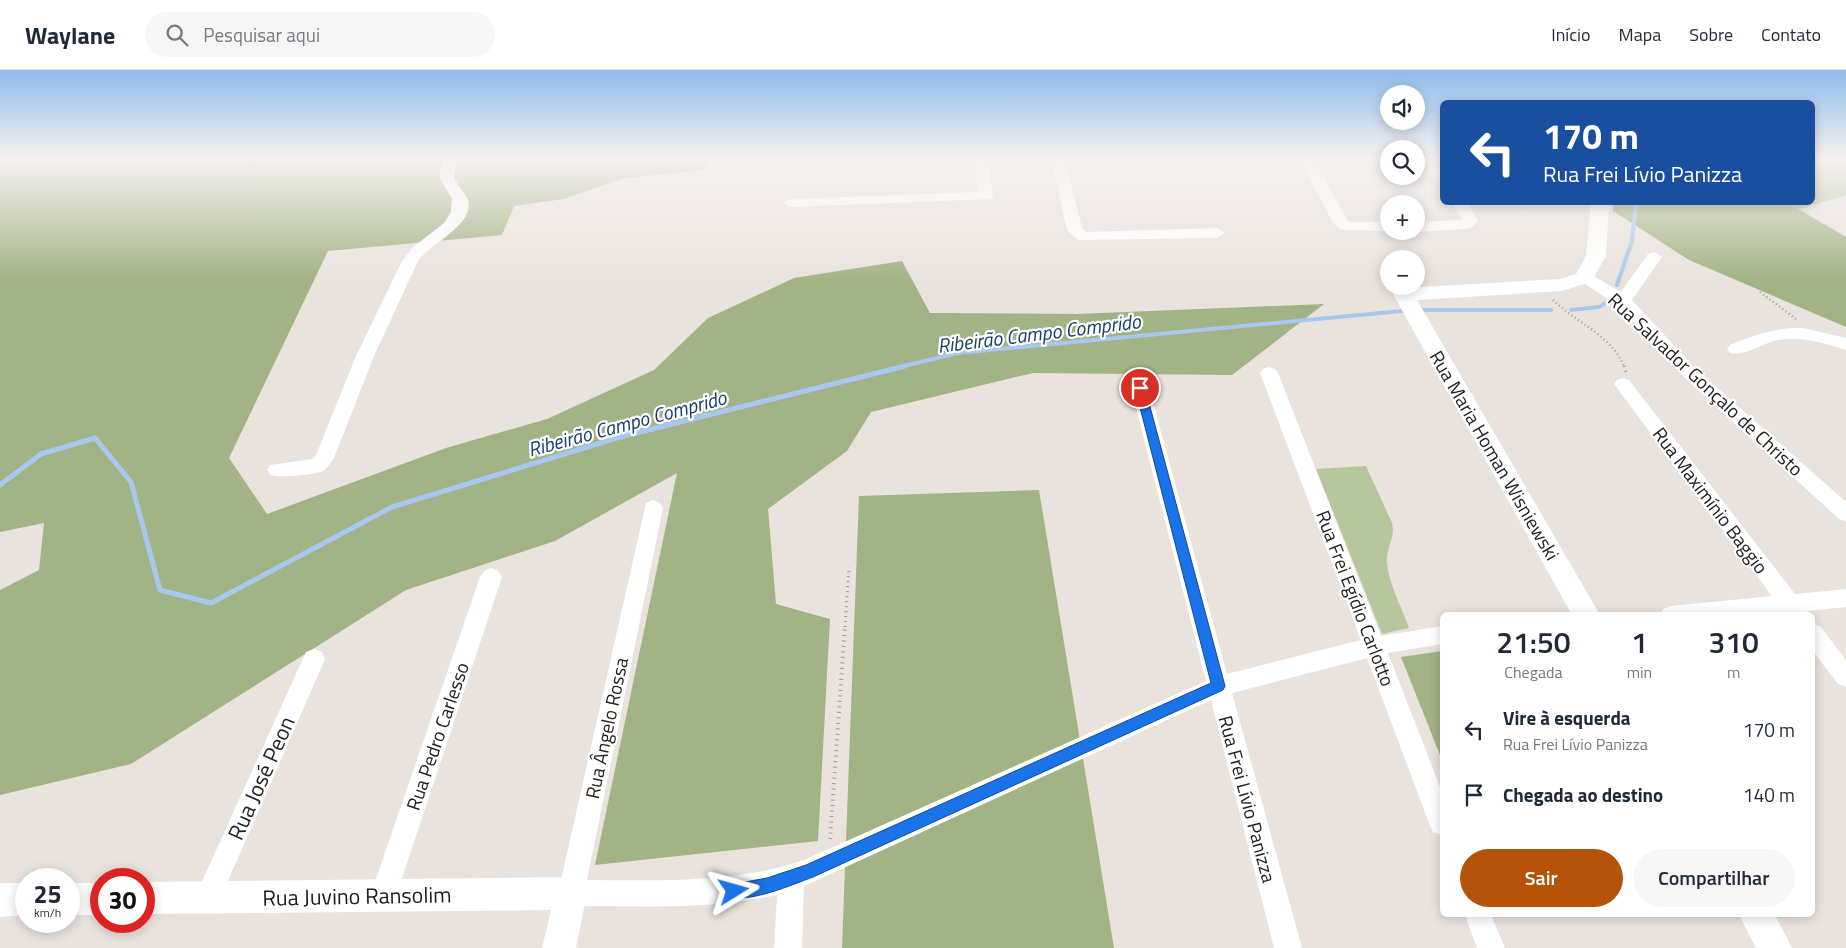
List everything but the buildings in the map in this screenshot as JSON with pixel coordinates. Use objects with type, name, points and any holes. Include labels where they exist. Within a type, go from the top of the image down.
[{"type":"street","points":[[277,470],[318,465],[324,458],[363,360],[414,255],[447,229],[460,209],[460,199]]},
{"type":"street","points":[[790,203],[903,199]]},
{"type":"street","points":[[1068,199],[1075,230],[1083,237],[1217,233]]},
{"type":"street","points":[[1328,199],[1341,223],[1352,229],[1380,228]]},
{"type":"street","points":[[1425,226],[1468,224],[1470,221],[1461,205]]},
{"type":"street","points":[[1541,286],[1562,286],[1584,278],[1596,256],[1600,205]]},
{"type":"street","points":[[1622,301],[1654,257]]},
{"type":"street","name":"Rua Salvador Gonçalo de Christo","points":[[1584,278],[1622,301],[1689,372],[1846,514]]},
{"type":"street","name":"Rua Maria Homan Wisniewski","points":[[1541,286],[1403,294],[1584,612]]},
{"type":"street","points":[[1736,349],[1772,334],[1819,336],[1846,344]]},
{"type":"street","name":"Rua Frei Egídio Carlotto","points":[[1269,372],[1440,818]]},
{"type":"street","name":"Rua Maximínio Baggio","points":[[1623,384],[1794,609]]},
{"type":"street","name":"Rua Frei Lívio Panizza","points":[[1140,388],[1288,948]]},
{"type":"street","name":"Rua Ângelo Rossa","points":[[560,948],[653,508]]},
{"type":"street","name":"Rua Pedro Carlesso","points":[[383,896],[491,577]]},
{"type":"street","points":[[1732,612],[1794,609],[1846,598]]},
{"type":"street","points":[[571,893],[724,892],[767,886],[828,862],[1219,686],[1375,646],[1440,635]]},
{"type":"street","points":[[1815,637],[1846,677]]},
{"type":"street","name":"Rua José Peon","points":[[208,897],[314,658]]},
{"type":"street","points":[[788,948],[791,878]]},
{"type":"street","name":"Rua Juvino Ransolim","points":[[155,898],[571,893]]},
{"type":"street","points":[[0,900],[15,899]]},
{"type":"street","points":[[1479,917],[1491,948]]},
{"type":"street","points":[[1757,917],[1775,948]]},
{"type":"path","points":[[1541,286],[1568,316],[1595,334],[1617,354],[1624,364],[1626,372],[1623,384]]},
{"type":"path","points":[[1760,292],[1819,336]]},
{"type":"path","points":[[828,862],[849,567]]},
{"type":"green space","points":[[0,199],[564,199],[514,206],[502,235],[328,251],[229,458],[267,514],[446,448],[547,419],[654,370],[708,318],[794,278],[902,261],[930,313],[1077,314],[1324,304],[1232,375],[1033,373],[871,412],[847,451],[768,509],[776,604],[830,619],[818,841],[595,865],[677,473],[555,541],[406,590],[131,764],[0,795],[0,590],[39,570],[44,523],[0,532]]},
{"type":"green space","points":[[1815,199],[1833,199],[1815,204]]},
{"type":"green space","points":[[1613,205],[1791,205],[1846,237],[1846,327],[1689,260],[1613,211]]},
{"type":"green space","points":[[1792,205],[1812,205],[1799,209]]},
{"type":"green space","points":[[1366,466],[1392,523],[1393,534],[1387,565],[1393,589],[1409,628],[1382,634],[1316,469]]},
{"type":"green space","points":[[1039,490],[1114,948],[842,948],[859,496]]},
{"type":"green space","points":[[1440,651],[1440,755],[1401,657]]},
{"type":"waterway","name":"Ribeirão Campo Comprido","points":[[1617,285],[1632,241],[1636,205]]},
{"type":"waterway","name":"Ribeirão Campo Comprido","points":[[1571,310],[1599,307],[1610,301]]},
{"type":"waterway","name":"Ribeirão Campo Comprido","points":[[1423,310],[1551,310]]},
{"type":"waterway","name":"Ribeirão Campo Comprido","points":[[900,367],[958,353],[1402,311]]},
{"type":"waterway","name":"Ribeirão Campo Comprido","points":[[0,485],[41,454],[95,438],[131,482],[160,590],[211,603],[392,507],[620,437],[905,366]]},
{"type":"route","points":[[734,891],[767,886],[807,872],[1219,686],[1140,388]]}]
